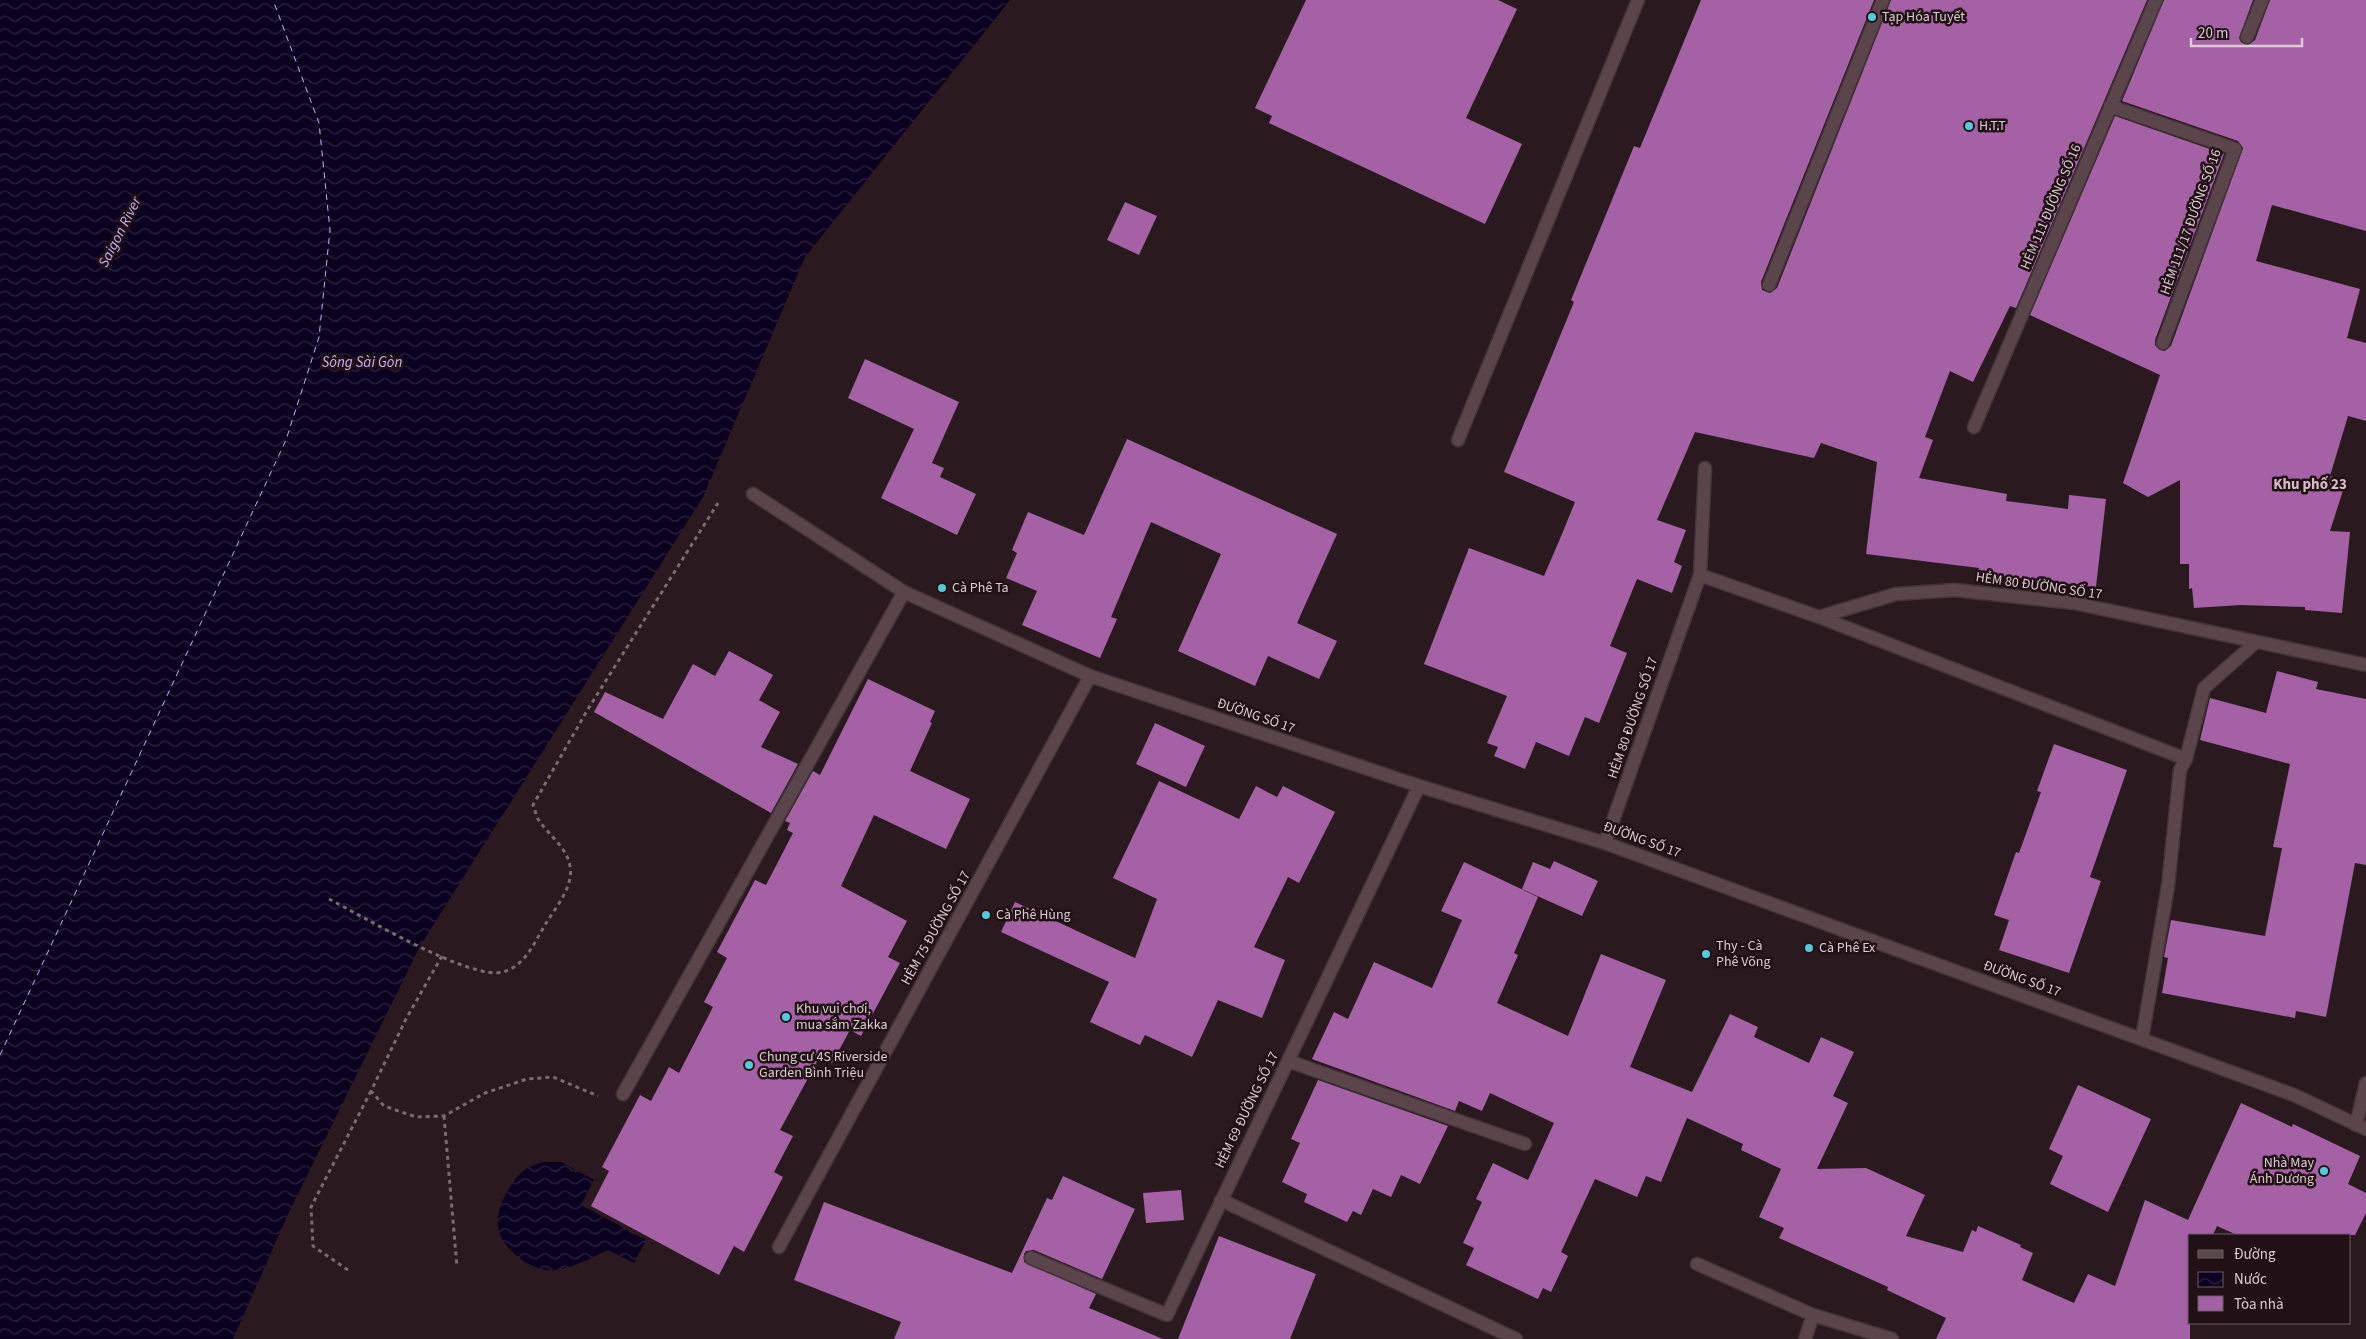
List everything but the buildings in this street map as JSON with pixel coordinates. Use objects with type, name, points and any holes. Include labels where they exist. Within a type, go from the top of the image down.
[{"type":"street","points":[[1458,440],[1638,0]]},
{"type":"street","points":[[1769,285],[1883,0]]},
{"type":"street","name":"HẺM 111 ĐƯỜNG SỐ 16","points":[[1974,427],[2156,0]]},
{"type":"street","points":[[2247,37],[2262,0]]},
{"type":"street","name":"HẺM 111/17 ĐƯỜNG SỐ 16","points":[[2110,106],[2234,149],[2163,343]]},
{"type":"street","name":"HẺM 80 ĐƯỜNG SỐ 17","points":[[1606,843],[1700,575],[1705,468]]},
{"type":"street","name":"ĐƯỜNG SỐ 17","points":[[753,494],[904,592],[1090,676],[1419,786],[1606,843],[2294,1095],[2361,1127]]},
{"type":"street","points":[[1700,575],[1819,617],[2186,759]]},
{"type":"street","name":"HẺM 80 ĐƯỜNG SỐ 17","points":[[1819,617],[1896,594],[1955,590],[2074,604],[2366,665]]},
{"type":"street","points":[[623,1094],[904,592]]},
{"type":"street","points":[[2142,1039],[2168,886],[2180,770],[2186,759],[2204,688],[2255,643]]},
{"type":"street","name":"HẺM 75 ĐƯỜNG SỐ 17","points":[[779,1247],[1090,676]]},
{"type":"street","name":"HẺM 69 ĐƯỜNG SỐ 17","points":[[1031,1258],[1167,1315],[1419,786]]},
{"type":"street","points":[[1288,1061],[1525,1144]]},
{"type":"street","points":[[2361,1127],[2366,1083]]},
{"type":"street","points":[[1221,1200],[1516,1339]]},
{"type":"street","points":[[1697,1264],[1813,1315],[1892,1339]]},
{"type":"street","points":[[1804,1339],[1813,1315]]},
{"type":"path","points":[[329,899],[442,956],[489,972],[503,972],[522,962],[569,885],[570,866],[559,844],[537,818],[533,805],[588,709],[718,503]]},
{"type":"path","points":[[348,1270],[313,1246],[311,1207],[406,1019],[442,956]]},
{"type":"path","points":[[371,1090],[384,1106],[416,1117],[444,1116],[485,1093],[527,1078],[553,1077],[610,1101],[623,1094]]},
{"type":"path","points":[[444,1116],[457,1267]]},
{"type":"water","name":"Sông Sài Gòn","points":[[0,0],[1010,0],[805,257],[703,497],[420,946],[289,1212],[233,1339],[0,1339]]},
{"type":"water","points":[[543,1162],[561,1162],[594,1180],[581,1205],[646,1240],[634,1263],[608,1250],[570,1267],[546,1270],[531,1265],[509,1248],[500,1234],[498,1226],[499,1211],[502,1203],[515,1179],[521,1173]]},
{"type":"ferry route","points":[[0,1055],[286,440],[319,337],[330,230],[319,123],[273,0]]},
{"type":"place","name":"Tạp Hóa Tuyết","points":[[1872,17]]},
{"type":"place","name":"H.T.T","points":[[1969,126]]},
{"type":"place","name":"Cà Phê Ta","points":[[942,588]]},
{"type":"place","name":"Cà Phê Hùng","points":[[986,915]]},
{"type":"place","name":"Cà Phê Ex","points":[[1809,948]]},
{"type":"place","name":"Thy - Cà Phê Võng","points":[[1706,954]]},
{"type":"place","name":"Khu vui chơi, mua sắm Zakka","points":[[786,1017]]},
{"type":"place","name":"Chung cư 4S Riverside Garden Bình Triệu","points":[[749,1065]]},
{"type":"place","name":"Nhà May Ánh Dương","points":[[2324,1171]]},
{"type":"district","name":"Khu phố 23","points":[[2310,484]]},
{"type":"water label","name":"Saigon River","points":[[120,232]]}]
